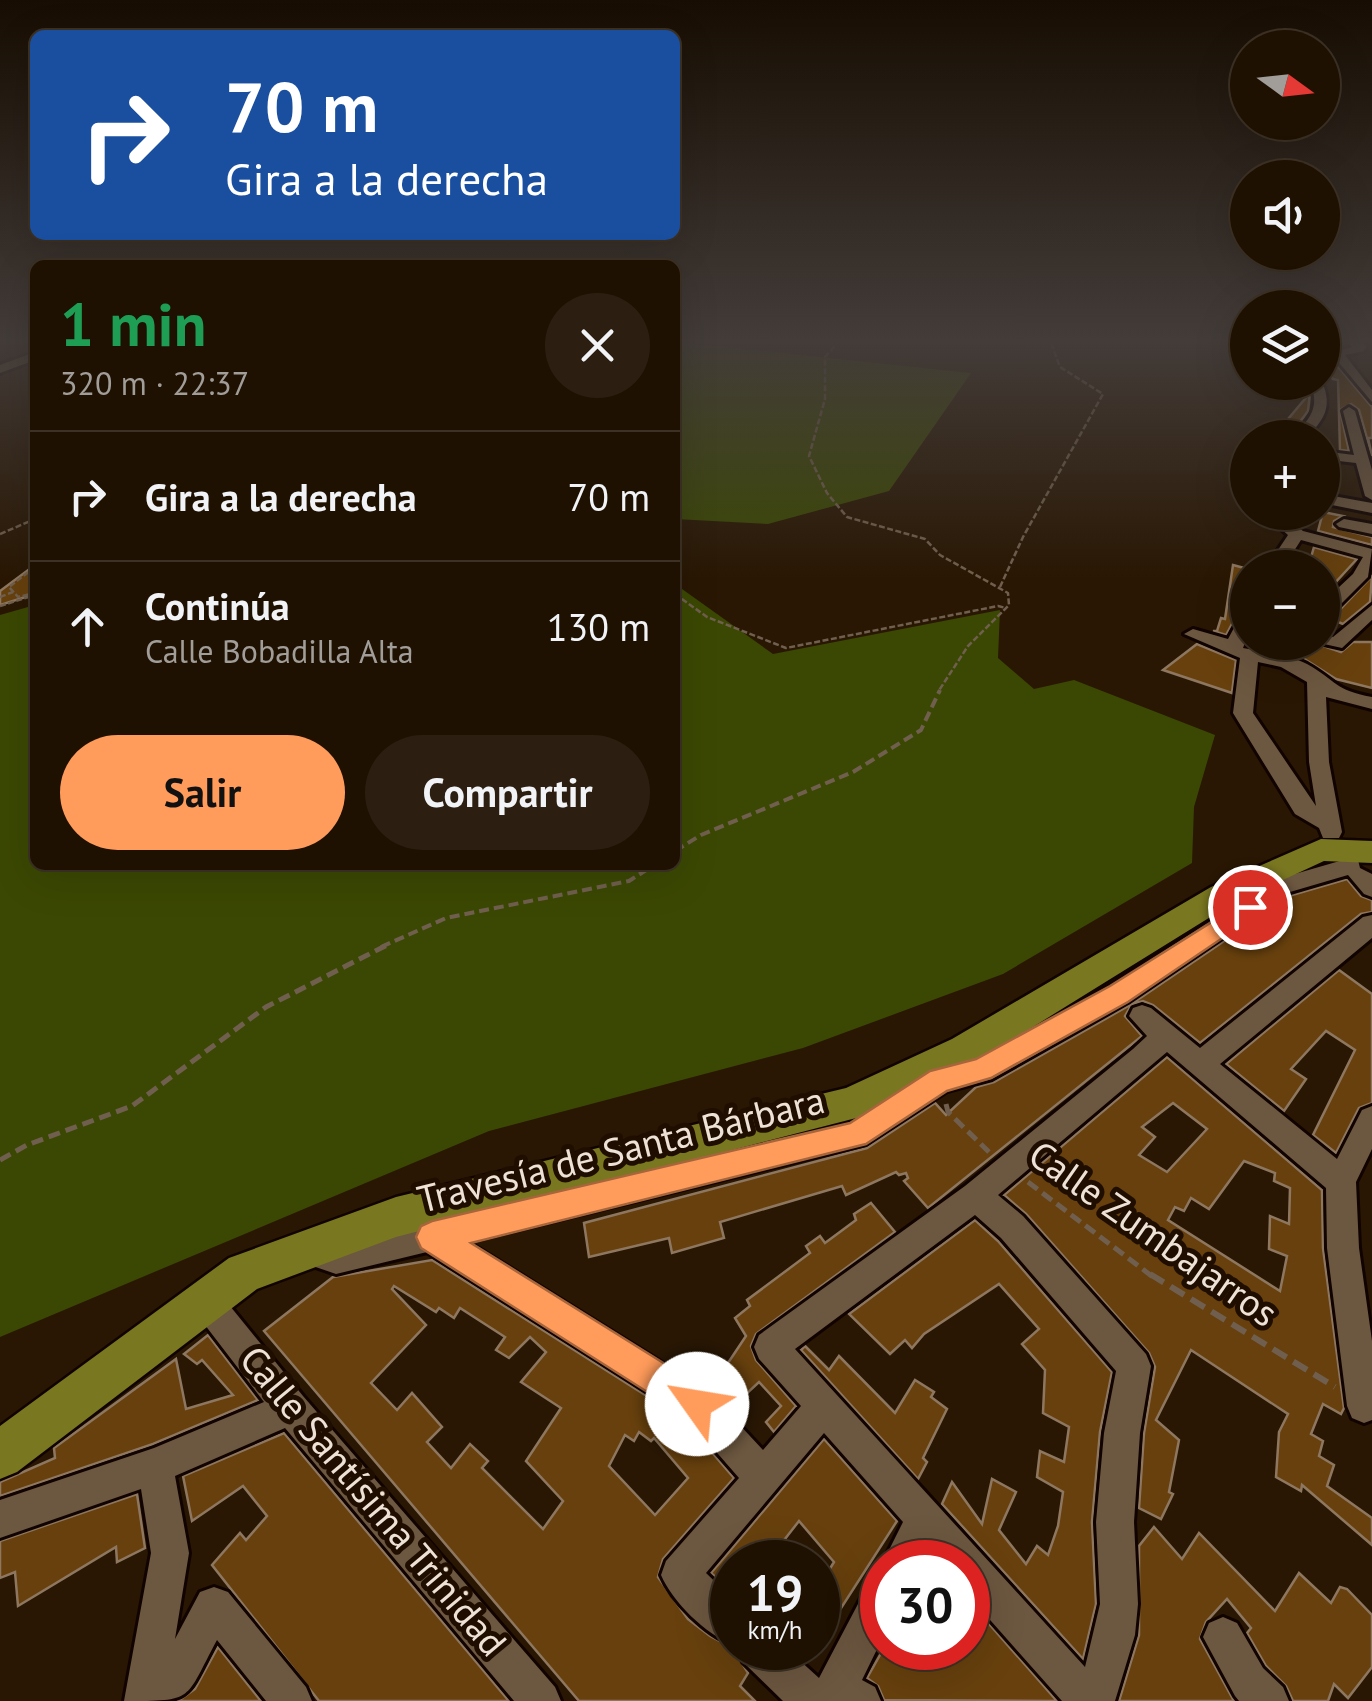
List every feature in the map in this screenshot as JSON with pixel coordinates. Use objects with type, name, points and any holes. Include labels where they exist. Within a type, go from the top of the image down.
[{"type":"main road","points":[[0,1455],[244,1273],[396,1217],[851,1104],[964,1050],[1222,895],[1320,850],[1353,859]]},
{"type":"street","points":[[1351,419],[1372,496]]},
{"type":"street","points":[[1340,457],[1363,460]]},
{"type":"street","points":[[1340,502],[1372,508]]},
{"type":"street","points":[[1344,524],[1372,529]]},
{"type":"street","points":[[1292,530],[1372,554],[1360,577],[1340,596]]},
{"type":"street","points":[[1286,550],[1297,534]]},
{"type":"street","points":[[1340,642],[1372,610]]},
{"type":"street","points":[[1192,634],[1230,647]]},
{"type":"street","points":[[1241,660],[1243,713],[1303,809],[1353,859]]},
{"type":"street","points":[[1278,660],[1316,680],[1336,696],[1372,702]]},
{"type":"street","points":[[1316,680],[1319,762],[1353,859]]},
{"type":"street","name":"Travesía de Santa Bárbara","points":[[307,1250],[336,1258],[856,1134],[940,1080],[982,1070],[1119,994],[1282,886],[1353,859]]},
{"type":"street","points":[[1200,1064],[1372,924]]},
{"type":"street","points":[[1142,1016],[1341,1181]]},
{"type":"street","points":[[942,1540],[771,1347],[976,1196],[1006,1168],[1119,1081],[1166,1037]]},
{"type":"street","points":[[1364,1406],[1342,1248],[1341,1181],[1371,1125]]},
{"type":"street","points":[[976,1196],[1012,1226],[1134,1366],[1122,1434],[1114,1522],[1120,1604],[1115,1635],[1092,1701],[990,1592]]},
{"type":"street","points":[[432,1237],[697,1404],[762,1476]]},
{"type":"street","name":"Calle Santísima Trinidad","points":[[206,1300],[291,1408],[542,1701]]},
{"type":"street","points":[[710,1603],[680,1575],[824,1406]]},
{"type":"street","points":[[0,1519],[155,1466],[291,1408]]},
{"type":"street","points":[[146,1698],[170,1553],[155,1466]]},
{"type":"street","points":[[914,1540],[924,1520]]},
{"type":"street","points":[[146,1698],[174,1681],[214,1606],[292,1701]]},
{"type":"street","points":[[1224,1638],[1249,1682],[1269,1701]]},
{"type":"street","points":[[829,1701],[860,1641]]},
{"type":"street","points":[[780,1670],[813,1701]]},
{"type":"street","points":[[845,1701],[854,1697],[861,1701]]},
{"type":"path","points":[[680,849],[701,835],[853,772],[922,730],[936,694],[968,646],[1006,608],[1008,593],[940,556],[925,539],[847,518],[827,493],[808,456],[818,419]]},
{"type":"path","points":[[1000,588],[1013,551],[1085,437],[1092,419]]},
{"type":"path","points":[[0,534],[30,521]]},
{"type":"path","points":[[30,571],[9,588],[18,598],[30,595]]},
{"type":"path","points":[[0,598],[13,592]]},
{"type":"path","points":[[0,606],[30,596]]},
{"type":"path","points":[[680,598],[707,617],[786,648],[998,606],[1006,608]]},
{"type":"path","points":[[0,1160],[27,1145],[132,1106],[266,1007],[338,967],[428,926],[464,914],[629,881],[646,870]]},
{"type":"path","name":"Calle Zumbajarros","points":[[940,1080],[948,1112],[1006,1168],[1160,1282],[1364,1406]]},
{"type":"green space","points":[[680,419],[939,419],[889,491],[768,524],[680,519]]},
{"type":"green space","points":[[680,588],[773,654],[1000,610],[998,658],[1034,689],[1074,680],[1215,735],[1194,807],[1192,863],[1003,974],[803,1048],[489,1131],[0,1337],[0,615],[30,606],[30,870],[680,870]]},
{"type":"building","points":[[1339,419],[1342,419],[1349,451],[1340,450]]},
{"type":"building","points":[[1362,419],[1372,419],[1372,438],[1368,438],[1372,456]]},
{"type":"building","points":[[1340,529],[1372,537],[1372,545],[1318,531]]},
{"type":"building","points":[[1340,554],[1357,559],[1340,577]]},
{"type":"building","points":[[30,569],[30,596],[0,605],[0,591]]},
{"type":"building","points":[[1372,576],[1370,602],[1343,624],[1340,610]]},
{"type":"building","points":[[1230,585],[1230,628],[1226,635],[1213,631],[1217,631],[1221,618],[1225,619]]},
{"type":"building","points":[[1353,642],[1372,642],[1372,688],[1336,679],[1306,660],[1340,660],[1340,652]]},
{"type":"building","points":[[1197,644],[1236,660],[1232,693],[1163,670]]},
{"type":"building","points":[[1347,879],[1361,896],[1372,900],[1372,912],[1361,914],[1200,1043],[1153,1005],[1143,1001],[1132,1004],[1125,1016],[1142,1036],[928,1208],[904,1181],[908,1178],[906,1173],[896,1172],[846,1195],[842,1186],[720,1222],[724,1238],[672,1253],[669,1238],[589,1257],[584,1223],[867,1148],[935,1103],[946,1115],[976,1087],[994,1082],[1130,1005],[1292,895]]},
{"type":"building","points":[[1339,970],[1372,994],[1372,1103],[1359,1108],[1336,1153],[1313,1135],[1355,1050],[1326,1031],[1291,1069],[1306,1079],[1284,1111],[1226,1064]]},
{"type":"building","points":[[1167,1057],[1322,1190],[1323,1248],[1344,1408],[1341,1414],[1323,1404],[1311,1434],[1323,1441],[1319,1456],[1334,1465],[1327,1486],[1372,1518],[1372,1545],[1302,1485],[1301,1491],[1276,1477],[1279,1432],[1288,1414],[1191,1350],[1156,1420],[1179,1440],[1169,1492],[1173,1494],[1161,1519],[1139,1508],[1144,1433],[1155,1367],[1149,1353],[1026,1214],[1004,1195]],"holes":[[[1173,1103],[1207,1129],[1167,1172],[1139,1155],[1155,1137],[1142,1127]],[[1244,1161],[1275,1173],[1274,1181],[1290,1188],[1289,1224],[1270,1216],[1269,1249],[1287,1256],[1280,1291],[1168,1220],[1175,1207],[1184,1211],[1191,1198],[1209,1209]]]},
{"type":"building","points":[[871,1203],[895,1232],[756,1334],[751,1346],[756,1360],[796,1406],[774,1432],[766,1422],[781,1406],[759,1382],[743,1397],[722,1372],[746,1336],[735,1318],[750,1306],[747,1300],[810,1253],[806,1246],[820,1236],[825,1243]]},
{"type":"building","points":[[975,1220],[998,1241],[1112,1372],[1100,1432],[1092,1522],[1096,1604],[1083,1659],[990,1557],[990,1540],[975,1540],[942,1504],[952,1482],[982,1524],[992,1479],[1016,1492],[999,1530],[1026,1564],[1037,1546],[1048,1555],[1058,1526],[1063,1492],[1037,1477],[1040,1451],[1064,1462],[1069,1427],[1043,1413],[1045,1370],[1022,1344],[1039,1329],[999,1284],[924,1334],[912,1348],[905,1340],[890,1354],[849,1314]]},
{"type":"building","points":[[432,1260],[683,1419],[734,1478],[663,1559],[658,1577],[688,1619],[710,1636],[710,1670],[746,1670],[740,1686],[755,1701],[579,1701],[264,1331],[333,1277]],"holes":[[[394,1286],[436,1312],[439,1308],[454,1318],[460,1308],[505,1337],[496,1350],[509,1358],[530,1337],[546,1352],[521,1382],[561,1408],[526,1461],[563,1501],[543,1529],[482,1468],[488,1461],[470,1444],[451,1468],[427,1442],[442,1427],[412,1393],[397,1410],[371,1383],[426,1325],[392,1289]],[[639,1432],[651,1441],[654,1438],[688,1478],[655,1515],[609,1466],[625,1435],[634,1441]]]},
{"type":"building","points":[[208,1335],[258,1400],[153,1444],[0,1496],[0,1482],[55,1458],[54,1448],[176,1359],[186,1409],[233,1395],[202,1360],[197,1364],[184,1354]]},
{"type":"building","points":[[805,1346],[829,1370],[839,1356],[895,1413],[915,1380],[934,1392],[931,1397],[947,1409],[923,1458],[927,1462],[918,1479],[801,1350]]},
{"type":"building","points":[[284,1433],[509,1701],[319,1701],[212,1565],[240,1533],[246,1540],[267,1516],[243,1486],[192,1521],[183,1476]]},
{"type":"building","points":[[824,1439],[897,1521],[885,1540],[860,1540],[860,1579],[840,1610],[840,1540],[815,1540],[799,1521],[784,1540],[739,1540]]},
{"type":"building","points":[[137,1494],[145,1548],[117,1562],[116,1547],[18,1606],[15,1572],[0,1578],[0,1541]]},
{"type":"building","points":[[1154,1527],[1182,1559],[1199,1533],[1275,1611],[1299,1573],[1331,1603],[1340,1587],[1347,1589],[1372,1615],[1372,1667],[1348,1698],[1334,1684],[1328,1701],[1293,1701],[1247,1633],[1251,1628],[1227,1599],[1206,1622],[1200,1639],[1234,1701],[1119,1701],[1139,1635],[1139,1546]]},
{"type":"building","points":[[990,1625],[1057,1701],[884,1700],[878,1686],[867,1678],[872,1670],[990,1670]]},
{"type":"building","points":[[218,1647],[261,1701],[178,1701],[195,1689]]},
{"type":"route","points":[[697,1404],[432,1237],[856,1134],[940,1080],[982,1070],[1119,994],[1250,907]]}]
